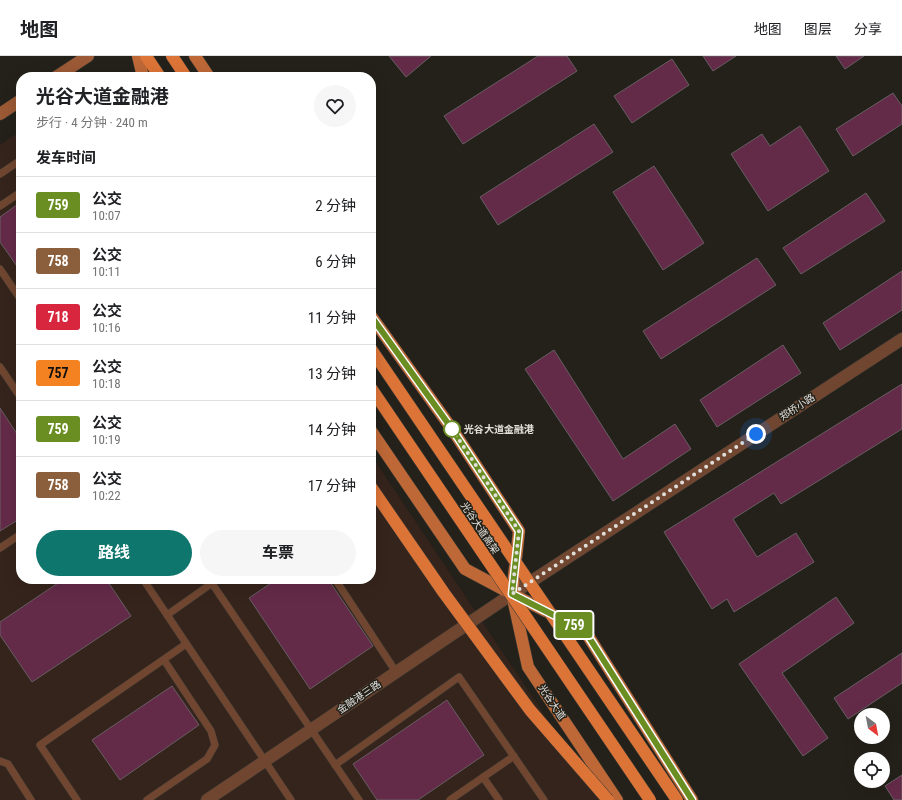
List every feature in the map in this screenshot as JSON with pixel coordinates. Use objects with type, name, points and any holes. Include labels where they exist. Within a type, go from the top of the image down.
[{"type":"highway","points":[[146,56],[157,72]]},
{"type":"highway","points":[[172,56],[183,72]]},
{"type":"highway","name":"光谷大道高架","points":[[376,356],[677,800]]},
{"type":"highway","name":"光谷大道高架","points":[[376,395],[650,800]]},
{"type":"highway","points":[[376,494],[444,593],[530,710],[608,800]]},
{"type":"main road","points":[[138,56],[142,72]]},
{"type":"main road","points":[[195,56],[206,72]]},
{"type":"main road","name":"光谷大道","points":[[376,323],[452,429],[519,531],[512,594],[528,667],[617,800]]},
{"type":"main road","points":[[376,438],[465,569],[585,631],[692,800]]},
{"type":"street","points":[[64,72],[88,56]]},
{"type":"street","points":[[0,114],[16,103]]},
{"type":"street","name":"郑桥小路","points":[[512,594],[902,339]]},
{"type":"street","name":"金融港三路","points":[[207,800],[512,594]]},
{"type":"lane","points":[[0,174],[16,163]]},
{"type":"lane","points":[[0,206],[16,195]]},
{"type":"lane","points":[[0,269],[16,293]]},
{"type":"lane","points":[[0,367],[16,389]]},
{"type":"lane","points":[[0,548],[16,537]]},
{"type":"lane","points":[[146,584],[291,800]]},
{"type":"lane","points":[[167,615],[208,584]]},
{"type":"lane","points":[[216,584],[310,730],[359,800]]},
{"type":"lane","points":[[338,584],[396,672]]},
{"type":"lane","points":[[77,800],[40,745],[186,644]]},
{"type":"lane","points":[[147,800],[207,759],[214,745],[211,731],[164,660]]},
{"type":"lane","points":[[335,765],[459,677],[544,800]]},
{"type":"lane","points":[[453,799],[514,756]]},
{"type":"lane","points":[[0,761],[8,764],[31,800]]},
{"type":"lane","points":[[483,777],[499,800]]},
{"type":"shaded area","points":[[16,134],[16,584],[376,584],[376,462],[601,800],[0,800],[0,145]]},
{"type":"building","points":[[389,56],[431,56],[406,77]]},
{"type":"building","points":[[538,56],[567,56],[577,71],[463,144],[444,116]]},
{"type":"building","points":[[703,56],[736,56],[713,71]]},
{"type":"building","points":[[836,56],[864,56],[845,69]]},
{"type":"building","points":[[672,59],[689,85],[632,123],[614,96]]},
{"type":"building","points":[[893,93],[902,106],[902,124],[853,156],[836,129]]},
{"type":"building","points":[[594,124],[613,152],[498,225],[480,197]]},
{"type":"building","points":[[800,126],[829,171],[768,211],[731,154],[762,134],[770,146]]},
{"type":"building","points":[[654,166],[704,243],[663,270],[613,192]]},
{"type":"building","points":[[866,193],[885,221],[801,274],[783,248]]},
{"type":"building","points":[[16,206],[16,265],[0,242],[0,217]]},
{"type":"building","points":[[757,258],[776,285],[661,359],[643,331]]},
{"type":"building","points":[[902,271],[902,310],[840,350],[823,323]]},
{"type":"building","points":[[783,345],[801,373],[717,427],[700,400]]},
{"type":"building","points":[[554,350],[623,459],[675,424],[691,449],[613,501],[525,369]]},
{"type":"building","points":[[902,384],[902,429],[781,504],[774,493],[733,519],[757,557],[796,533],[814,562],[734,612],[727,599],[712,609],[664,532]]},
{"type":"building","points":[[0,408],[16,432],[16,521],[0,531]]},
{"type":"building","points":[[57,584],[109,584],[131,616],[32,682],[0,635],[0,622]]},
{"type":"building","points":[[270,584],[331,584],[373,646],[310,689],[249,598]]},
{"type":"building","points":[[836,597],[854,623],[782,673],[828,738],[803,756],[739,664]]},
{"type":"building","points":[[902,653],[902,683],[864,708],[854,708],[854,715],[848,719],[834,698]]},
{"type":"building","points":[[172,686],[199,725],[120,780],[92,740]]},
{"type":"building","points":[[447,700],[484,755],[418,800],[377,800],[353,764]]},
{"type":"building","points":[[902,775],[902,800],[894,800],[886,788],[890,788],[890,783]]},
{"type":"bus line","name":"759","points":[[376,323],[452,429],[519,531],[512,594],[585,631],[692,800]]},
{"type":"place","name":"光谷大道金融港","points":[[452,429]]},
{"type":"route","points":[[452,429],[519,531],[512,594],[569,555],[756,434]]}]
